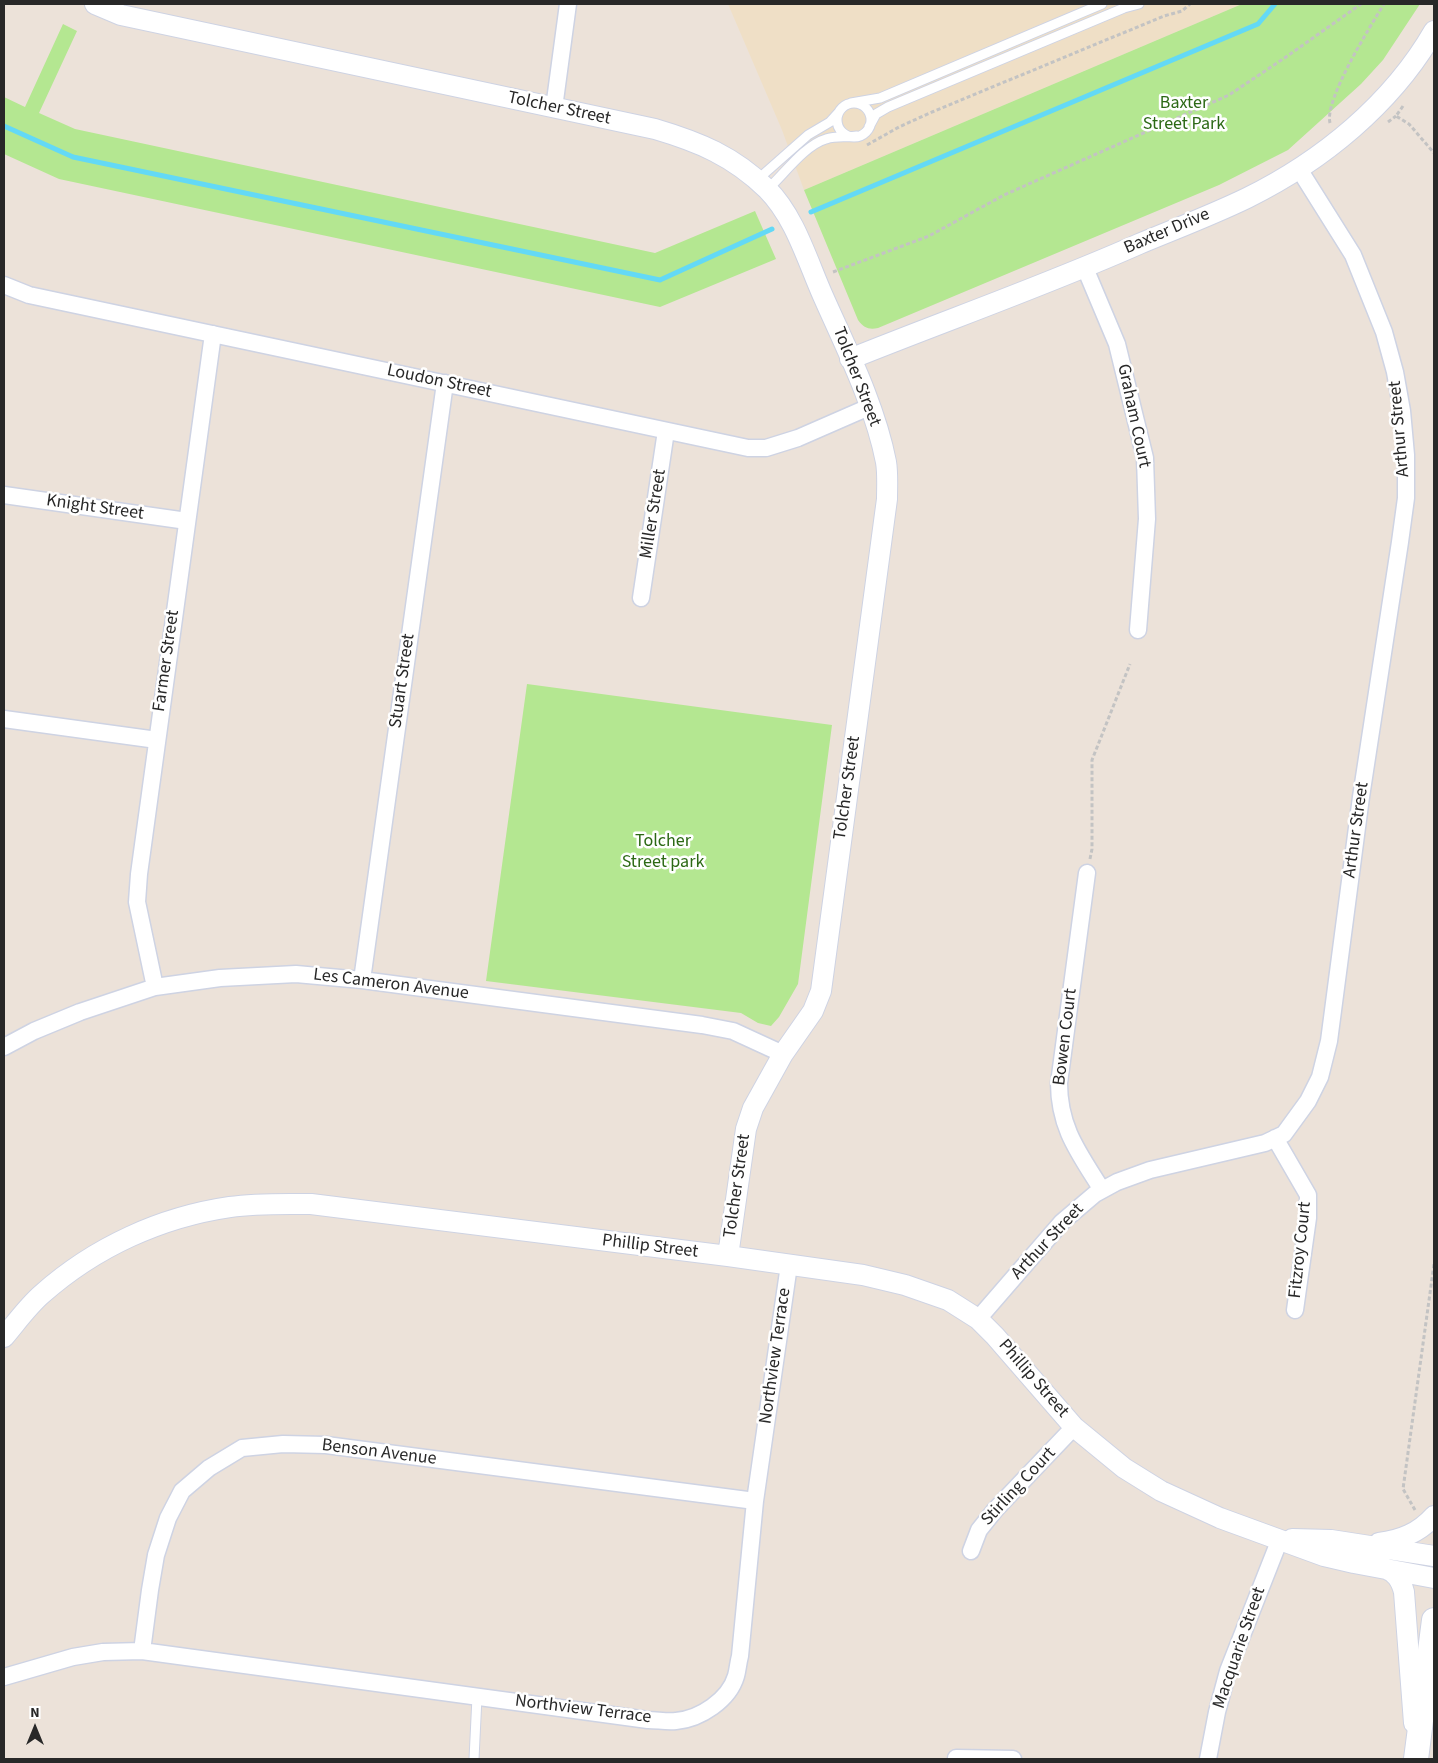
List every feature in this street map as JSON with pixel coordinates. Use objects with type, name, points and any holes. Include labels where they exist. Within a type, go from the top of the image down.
[{"type":"main road","points":[[1416,1758],[1434,1620]]},
{"type":"street","name":"Tolcher Street","points":[[96,4],[121,15],[655,129],[690,139],[717,151],[762,185],[784,212],[802,244],[870,407],[882,446],[888,478],[821,991],[813,1011],[783,1054],[753,1108],[746,1129],[728,1256]]},
{"type":"street","points":[[554,108],[568,4]]},
{"type":"street","name":"Baxter Drive","points":[[850,359],[1085,268],[1248,198],[1299,168],[1342,138],[1396,86],[1434,31]]},
{"type":"street","name":"Arthur Street","points":[[978,1319],[1062,1222],[1095,1194],[1117,1182],[1150,1170],[1266,1143],[1284,1134],[1308,1101],[1320,1077],[1329,1041],[1362,797],[1400,542],[1406,498],[1406,455],[1402,410],[1395,372],[1384,332],[1353,255],[1299,168]]},
{"type":"street","name":"Graham Court","points":[[1085,268],[1117,344],[1145,458],[1146,519],[1138,630]]},
{"type":"street","name":"Loudon Street","points":[[4,285],[29,295],[748,448],[766,448],[798,438],[870,407]]},
{"type":"street","name":"Farmer Street","points":[[155,987],[137,902],[139,874],[213,334]]},
{"type":"street","name":"Stuart Street","points":[[362,980],[445,383]]},
{"type":"street","name":"Miller Street","points":[[641,598],[666,431]]},
{"type":"street","name":"Knight Street","points":[[4,495],[187,521]]},
{"type":"street","points":[[4,719],[157,740]]},
{"type":"street","name":"Bowen Court","points":[[1087,873],[1059,1083],[1059,1102],[1072,1143],[1102,1190]]},
{"type":"street","name":"Les Cameron Avenue","points":[[4,1047],[34,1031],[80,1012],[155,987],[220,978],[296,974],[362,980],[702,1025],[733,1031],[783,1054]]},
{"type":"street","name":"Fitzroy Court","points":[[1275,1138],[1308,1195],[1308,1218],[1295,1310]]},
{"type":"street","name":"Phillip Street","points":[[4,1337],[41,1294],[93,1256],[133,1234],[185,1216],[231,1206],[269,1203],[311,1204],[728,1256],[863,1275],[905,1285],[948,1300],[978,1319],[996,1336],[1074,1428],[1124,1468],[1161,1491],[1220,1518],[1331,1558],[1434,1578]]},
{"type":"street","name":"Northview Terrace","points":[[4,1677],[73,1657],[103,1652],[142,1651],[648,1720],[675,1721],[694,1717],[712,1708],[726,1694],[736,1678],[740,1656],[755,1501],[789,1265]]},
{"type":"street","name":"Stirling Court","points":[[971,1551],[979,1530],[1074,1428]]},
{"type":"street","name":"Benson Avenue","points":[[142,1651],[156,1554],[168,1518],[182,1491],[208,1468],[242,1448],[283,1444],[326,1445],[755,1501]]},
{"type":"street","points":[[1354,1542],[1380,1542],[1404,1537],[1419,1530],[1426,1515]]},
{"type":"street","name":"Phillip Street","points":[[1280,1539],[1354,1542],[1434,1556]]},
{"type":"street","name":"Macquarie Street","points":[[1208,1759],[1217,1712],[1228,1672],[1280,1539]]},
{"type":"street","points":[[1384,1568],[1392,1571],[1398,1577],[1404,1592],[1416,1758]]},
{"type":"street","points":[[956,1758],[1014,1759]]},
{"type":"lane","points":[[762,185],[808,134],[830,122],[844,107],[851,103],[880,98],[1102,4]]},
{"type":"lane","points":[[762,185],[817,143],[835,136],[857,136],[864,133],[875,116],[888,107],[1124,8],[1139,4]]},
{"type":"lane","points":[[851,103],[862,105],[867,110],[870,116],[869,127]]},
{"type":"lane","points":[[839,112],[837,119],[841,130],[846,134],[857,136]]},
{"type":"lane","points":[[474,1759],[477,1696]]},
{"type":"path","points":[[866,146],[891,131],[932,112],[1164,16],[1176,14],[1190,4]]},
{"type":"path","points":[[833,272],[929,236],[1004,195],[1229,95],[1361,4]]},
{"type":"path","points":[[1334,128],[1328,117],[1344,76],[1358,44],[1384,4]]},
{"type":"path","points":[[1407,102],[1396,116],[1409,124],[1434,153]]},
{"type":"path","points":[[1087,873],[1092,849],[1092,760],[1130,664]]},
{"type":"path","points":[[1426,1515],[1403,1489],[1434,1264]]},
{"type":"shaded area","points":[[728,4],[1242,4],[804,190],[782,130]]},
{"type":"green space","name":"Baxter Street Park","points":[[1242,4],[1420,4],[1383,60],[1361,84],[1288,150],[1219,185],[878,328],[867,328],[860,323],[804,190]]},
{"type":"green space","points":[[63,24],[77,31],[39,113],[75,129],[655,253],[755,211],[776,259],[660,307],[59,179],[4,154],[4,97],[25,107]]},
{"type":"green space","name":"Tolcher Street park","points":[[527,684],[832,725],[798,984],[779,1017],[771,1026],[758,1023],[741,1013],[486,981]]},
{"type":"waterway","points":[[811,212],[1258,24],[1275,4]]},
{"type":"waterway","points":[[4,126],[73,157],[660,280],[772,229]]}]
